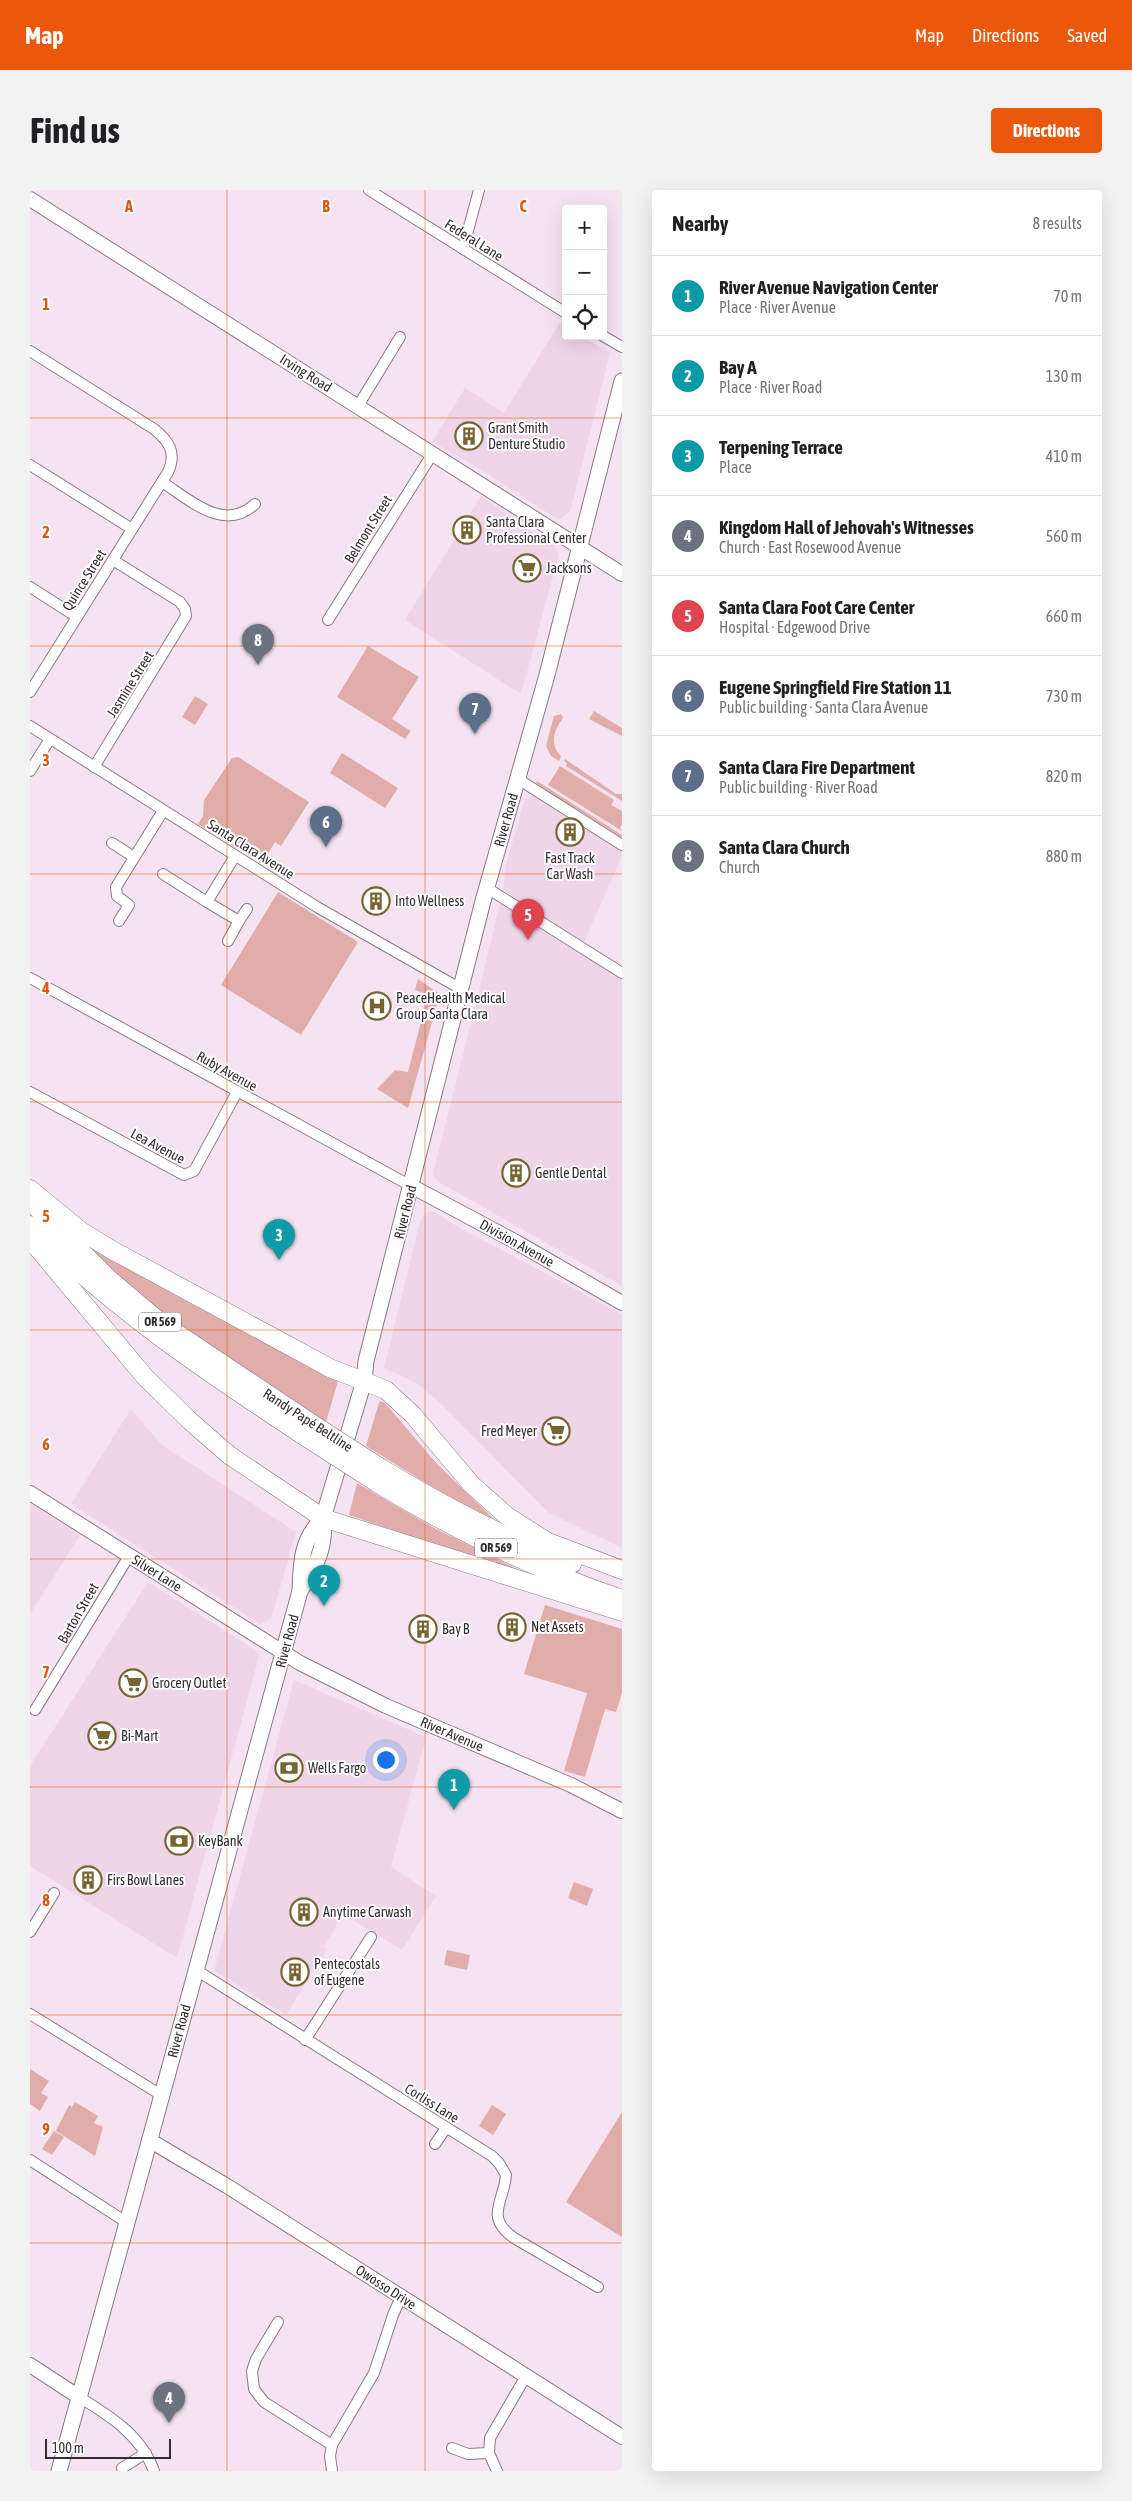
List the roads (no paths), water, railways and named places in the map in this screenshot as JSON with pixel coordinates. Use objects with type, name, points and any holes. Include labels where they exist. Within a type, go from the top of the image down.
[{"type":"highway","points":[[30,1189],[81,1231],[112,1250],[330,1368],[382,1387],[399,1400],[471,1484],[507,1516],[548,1542],[622,1570]]},
{"type":"highway","name":"Randy Papé Beltline","points":[[30,1201],[69,1241],[160,1322],[306,1428]]},
{"type":"highway","name":"Randy Papé Beltline","points":[[30,1225],[105,1294],[188,1359],[306,1428],[379,1475],[434,1517],[496,1548],[622,1599]]},
{"type":"highway","points":[[30,1240],[146,1377],[190,1422],[229,1455],[323,1518],[622,1612]]},
{"type":"highway","name":"Randy Papé Beltline","points":[[379,1475],[516,1541],[622,1582]]},
{"type":"main road","name":"River Road","points":[[59,2471],[300,1591],[301,1561],[310,1531],[323,1518],[364,1381],[375,1359],[387,1300],[392,1259],[487,888],[580,548],[622,381]]},
{"type":"street","points":[[463,249],[479,190]]},
{"type":"street","name":"Federal Lane","points":[[374,191],[562,311]]},
{"type":"street","name":"Irving Road","points":[[30,199],[622,574]]},
{"type":"street","points":[[358,406],[400,337]]},
{"type":"street","points":[[607,338],[622,347]]},
{"type":"street","name":"Quince Street","points":[[30,351],[163,436],[170,445],[172,456],[170,467],[162,482],[30,692]]},
{"type":"street","name":"Belmont Street","points":[[328,620],[433,453]]},
{"type":"street","points":[[30,465],[132,529]]},
{"type":"street","points":[[162,482],[217,515],[226,517],[241,514],[255,504]]},
{"type":"street","name":"Jasmine Street","points":[[94,767],[185,622],[186,614],[183,606],[176,600],[113,560]]},
{"type":"street","points":[[30,587],[77,616]]},
{"type":"street","name":"Santa Clara Avenue","points":[[30,726],[338,920],[461,989]]},
{"type":"street","points":[[30,771],[50,739]]},
{"type":"street","points":[[518,779],[622,845]]},
{"type":"street","points":[[119,921],[129,905],[119,898],[116,888],[163,811]]},
{"type":"street","points":[[112,843],[134,857]]},
{"type":"street","points":[[207,902],[235,856]]},
{"type":"street","points":[[163,874],[240,922]]},
{"type":"street","points":[[487,888],[622,973]]},
{"type":"street","points":[[228,940],[248,909]]},
{"type":"street","name":"Ruby Avenue","points":[[30,978],[411,1186]]},
{"type":"street","name":"Lea Avenue","points":[[30,1092],[184,1176],[194,1171],[237,1092]]},
{"type":"street","name":"Division Avenue","points":[[411,1186],[516,1242],[622,1303]]},
{"type":"street","name":"Silver Lane","points":[[30,1493],[283,1653]]},
{"type":"street","name":"Barton Street","points":[[35,1710],[129,1556]]},
{"type":"street","name":"River Avenue","points":[[283,1653],[373,1700],[571,1785],[622,1811]]},
{"type":"street","points":[[30,1932],[54,1893]]},
{"type":"street","points":[[306,2040],[370,1937]]},
{"type":"street","name":"Corliss Lane","points":[[196,1970],[492,2156],[504,2169],[506,2180],[497,2212],[498,2220],[506,2233],[598,2287]]},
{"type":"street","points":[[30,2014],[161,2095]]},
{"type":"street","points":[[435,2144],[446,2128]]},
{"type":"street","name":"Owosso Drive","points":[[149,2140],[198,2168],[622,2437]]},
{"type":"street","points":[[30,2160],[126,2222]]},
{"type":"street","points":[[332,2471],[330,2456],[332,2444],[374,2373],[393,2315],[402,2297]]},
{"type":"street","points":[[278,2322],[256,2358],[252,2371],[254,2389],[264,2402],[332,2444]]},
{"type":"street","points":[[30,2366],[121,2424],[146,2453],[154,2471]]},
{"type":"street","points":[[497,2471],[488,2447],[493,2431],[526,2376]]},
{"type":"street","points":[[452,2448],[468,2454],[489,2452]]},
{"type":"street","points":[[122,2468],[146,2453]]},
{"type":"place","name":"Grant Smith Denture Studio","points":[[469,436]]},
{"type":"place","name":"Santa Clara Professional Center","points":[[467,530]]},
{"type":"place","name":"Jacksons","points":[[527,568]]},
{"type":"place","name":"Santa Clara Church","points":[[258,665]]},
{"type":"place","name":"Santa Clara Fire Department","points":[[475,734]]},
{"type":"place","name":"Fast Track Car Wash","points":[[570,832]]},
{"type":"place","name":"Eugene Springfield Fire Station 11","points":[[326,847]]},
{"type":"place","name":"Into Wellness","points":[[376,901]]},
{"type":"place","name":"Santa Clara Foot Care Center","points":[[528,940]]},
{"type":"place","name":"PeaceHealth Medical Group Santa Clara","points":[[377,1006]]},
{"type":"place","name":"Gentle Dental","points":[[516,1173]]},
{"type":"place","name":"Terpening Terrace","points":[[279,1260]]},
{"type":"place","name":"Fred Meyer","points":[[556,1431]]},
{"type":"place","name":"Bay A","points":[[324,1606]]},
{"type":"place","name":"Net Assets","points":[[512,1627]]},
{"type":"place","name":"Bay B","points":[[423,1629]]},
{"type":"place","name":"Grocery Outlet","points":[[133,1683]]},
{"type":"place","name":"Bi-Mart","points":[[102,1736]]},
{"type":"place","name":"Wells Fargo","points":[[289,1768]]},
{"type":"place","name":"River Avenue Navigation Center","points":[[454,1810]]},
{"type":"place","name":"KeyBank","points":[[179,1841]]},
{"type":"place","name":"Firs Bowl Lanes","points":[[88,1880]]},
{"type":"place","name":"Anytime Carwash","points":[[304,1912]]},
{"type":"place","name":"Pentecostals of Eugene","points":[[295,1972]]},
{"type":"place","name":"Kingdom Hall of Jehovah's Witnesses","points":[[169,2423]]}]
